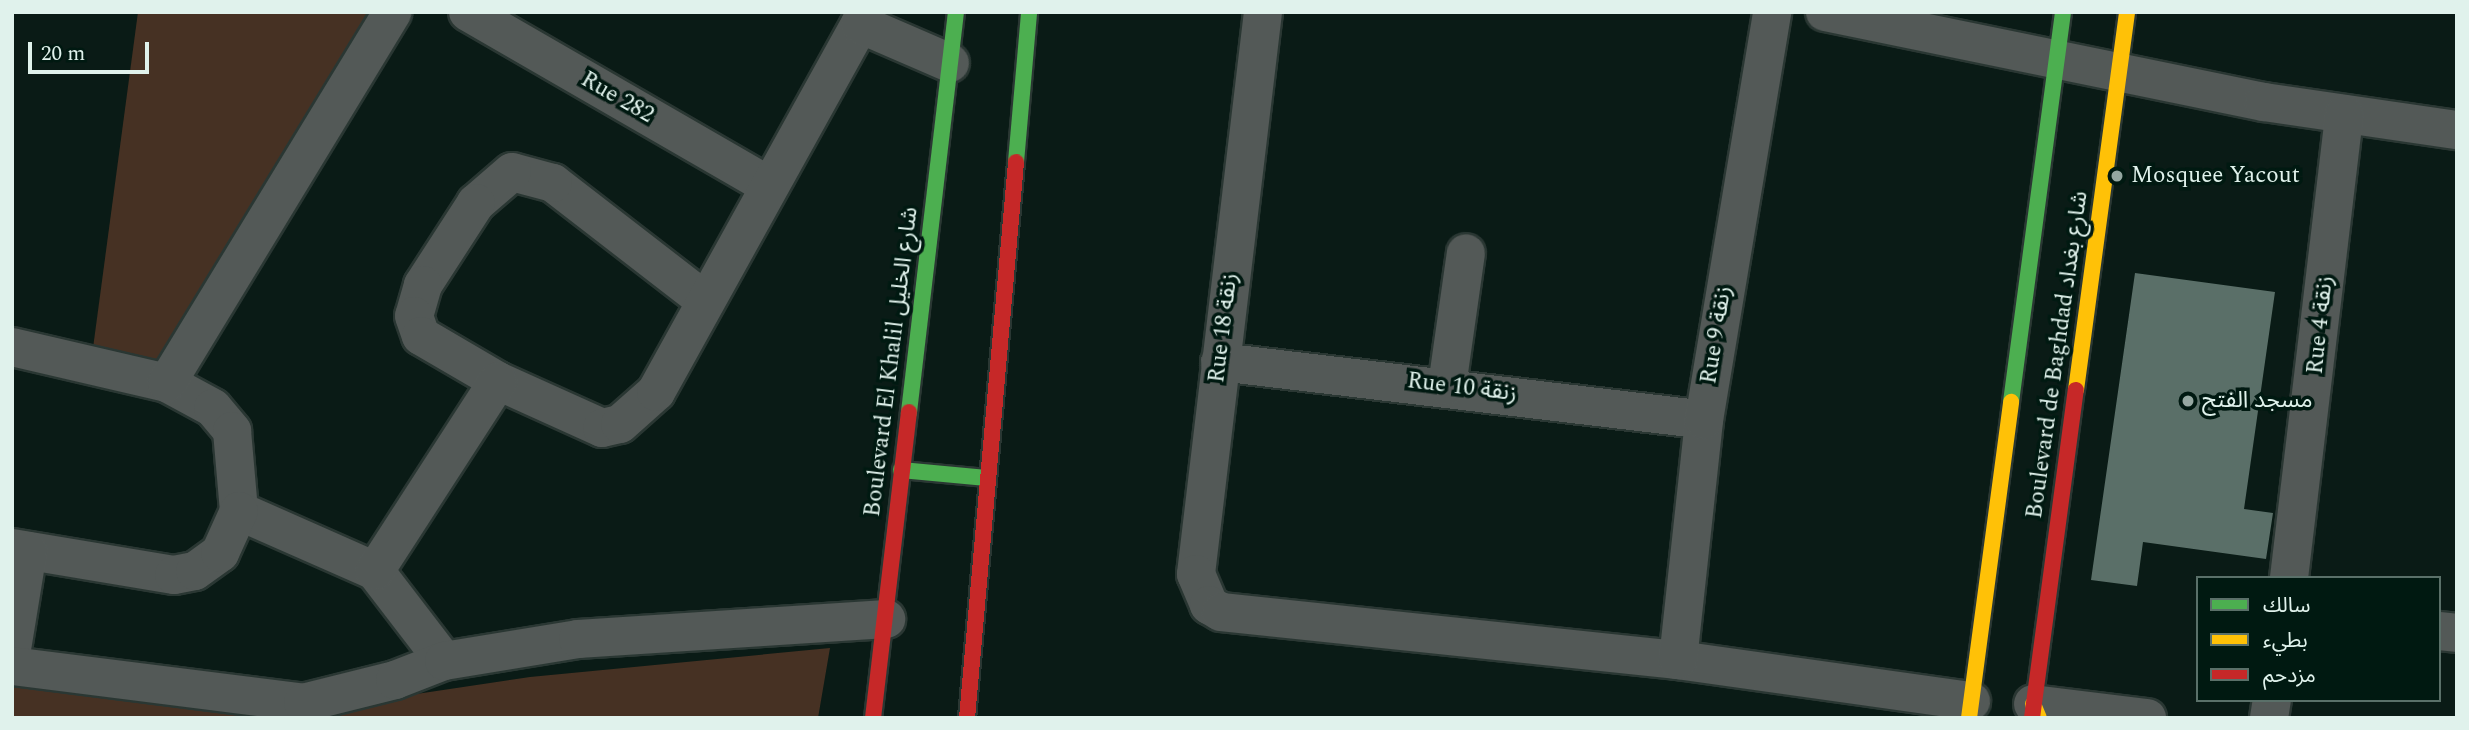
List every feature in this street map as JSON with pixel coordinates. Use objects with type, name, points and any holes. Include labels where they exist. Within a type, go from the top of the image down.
[{"type":"street","points":[[167,383],[393,12]]},
{"type":"street","name":"Rue 282","points":[[468,12],[766,184]]},
{"type":"street","name":"Boulevard El Khalil شارع الخليل","points":[[873,718],[956,12]]},
{"type":"street","points":[[967,718],[1029,12]]},
{"type":"street","name":"Rue 18 زنقة","points":[[1263,12],[1196,575],[1209,605],[1243,615],[1678,660]]},
{"type":"street","name":"Rue 9 زنقة","points":[[1678,660],[1704,420],[1772,12]]},
{"type":"street","points":[[1825,12],[2344,114],[2457,130]]},
{"type":"street","name":"Boulevard de Baghdad شارع بغداد","points":[[1970,709],[2063,12]]},
{"type":"street","name":"Boulevard de Baghdad شارع بغداد","points":[[2035,713],[2127,12]]},
{"type":"street","points":[[703,299],[553,183],[512,172],[475,203],[423,285],[414,316],[421,336],[498,381],[602,428],[620,424],[656,392],[850,18],[950,62]]},
{"type":"street","name":"Rue 4 زنقة","points":[[2289,576],[2344,114]]},
{"type":"street","points":[[1447,386],[1466,253]]},
{"type":"street","points":[[12,347],[167,383],[214,408],[232,431],[239,511],[220,553],[195,571],[174,575],[20,550],[12,649]]},
{"type":"street","name":"Rue 10 زنقة","points":[[1220,362],[1447,386],[1704,420]]},
{"type":"street","points":[[375,571],[498,381]]},
{"type":"street","points":[[901,470],[987,478]]},
{"type":"street","points":[[239,511],[375,571],[444,661]]},
{"type":"street","points":[[12,666],[303,703],[395,681],[444,661],[652,629],[886,619]]},
{"type":"street","points":[[1678,660],[1970,709]]},
{"type":"street","points":[[2035,713],[2147,718]]},
{"type":"shaded area","points":[[138,12],[391,12],[164,378],[91,363]]},
{"type":"shaded area","points":[[830,648],[818,718],[12,718],[12,670],[336,706],[530,677]]},
{"type":"building","name":"مسجد الفتح","points":[[2135,273],[2275,292],[2244,509],[2273,513],[2266,559],[2143,542],[2137,586],[2091,580]]},
{"type":"traffic: fast","points":[[909,412],[956,12]]},
{"type":"traffic: fast","points":[[1016,162],[1029,12]]},
{"type":"traffic: fast","points":[[2011,402],[2063,12]]},
{"type":"traffic: fast","points":[[901,470],[987,478]]},
{"type":"traffic: slow","points":[[2076,390],[2127,12]]},
{"type":"traffic: slow","points":[[1969,718],[2011,402]]},
{"type":"traffic: slow","points":[[2033,704],[2039,718]]},
{"type":"traffic: jam","points":[[967,718],[1016,162]]},
{"type":"traffic: jam","points":[[2032,718],[2076,390]]},
{"type":"traffic: jam","points":[[873,718],[909,412]]},
{"type":"place","name":"Mosquee Yacout","points":[[2117,176]]},
{"type":"place","name":"مسجد الفتح","points":[[2188,401]]}]
